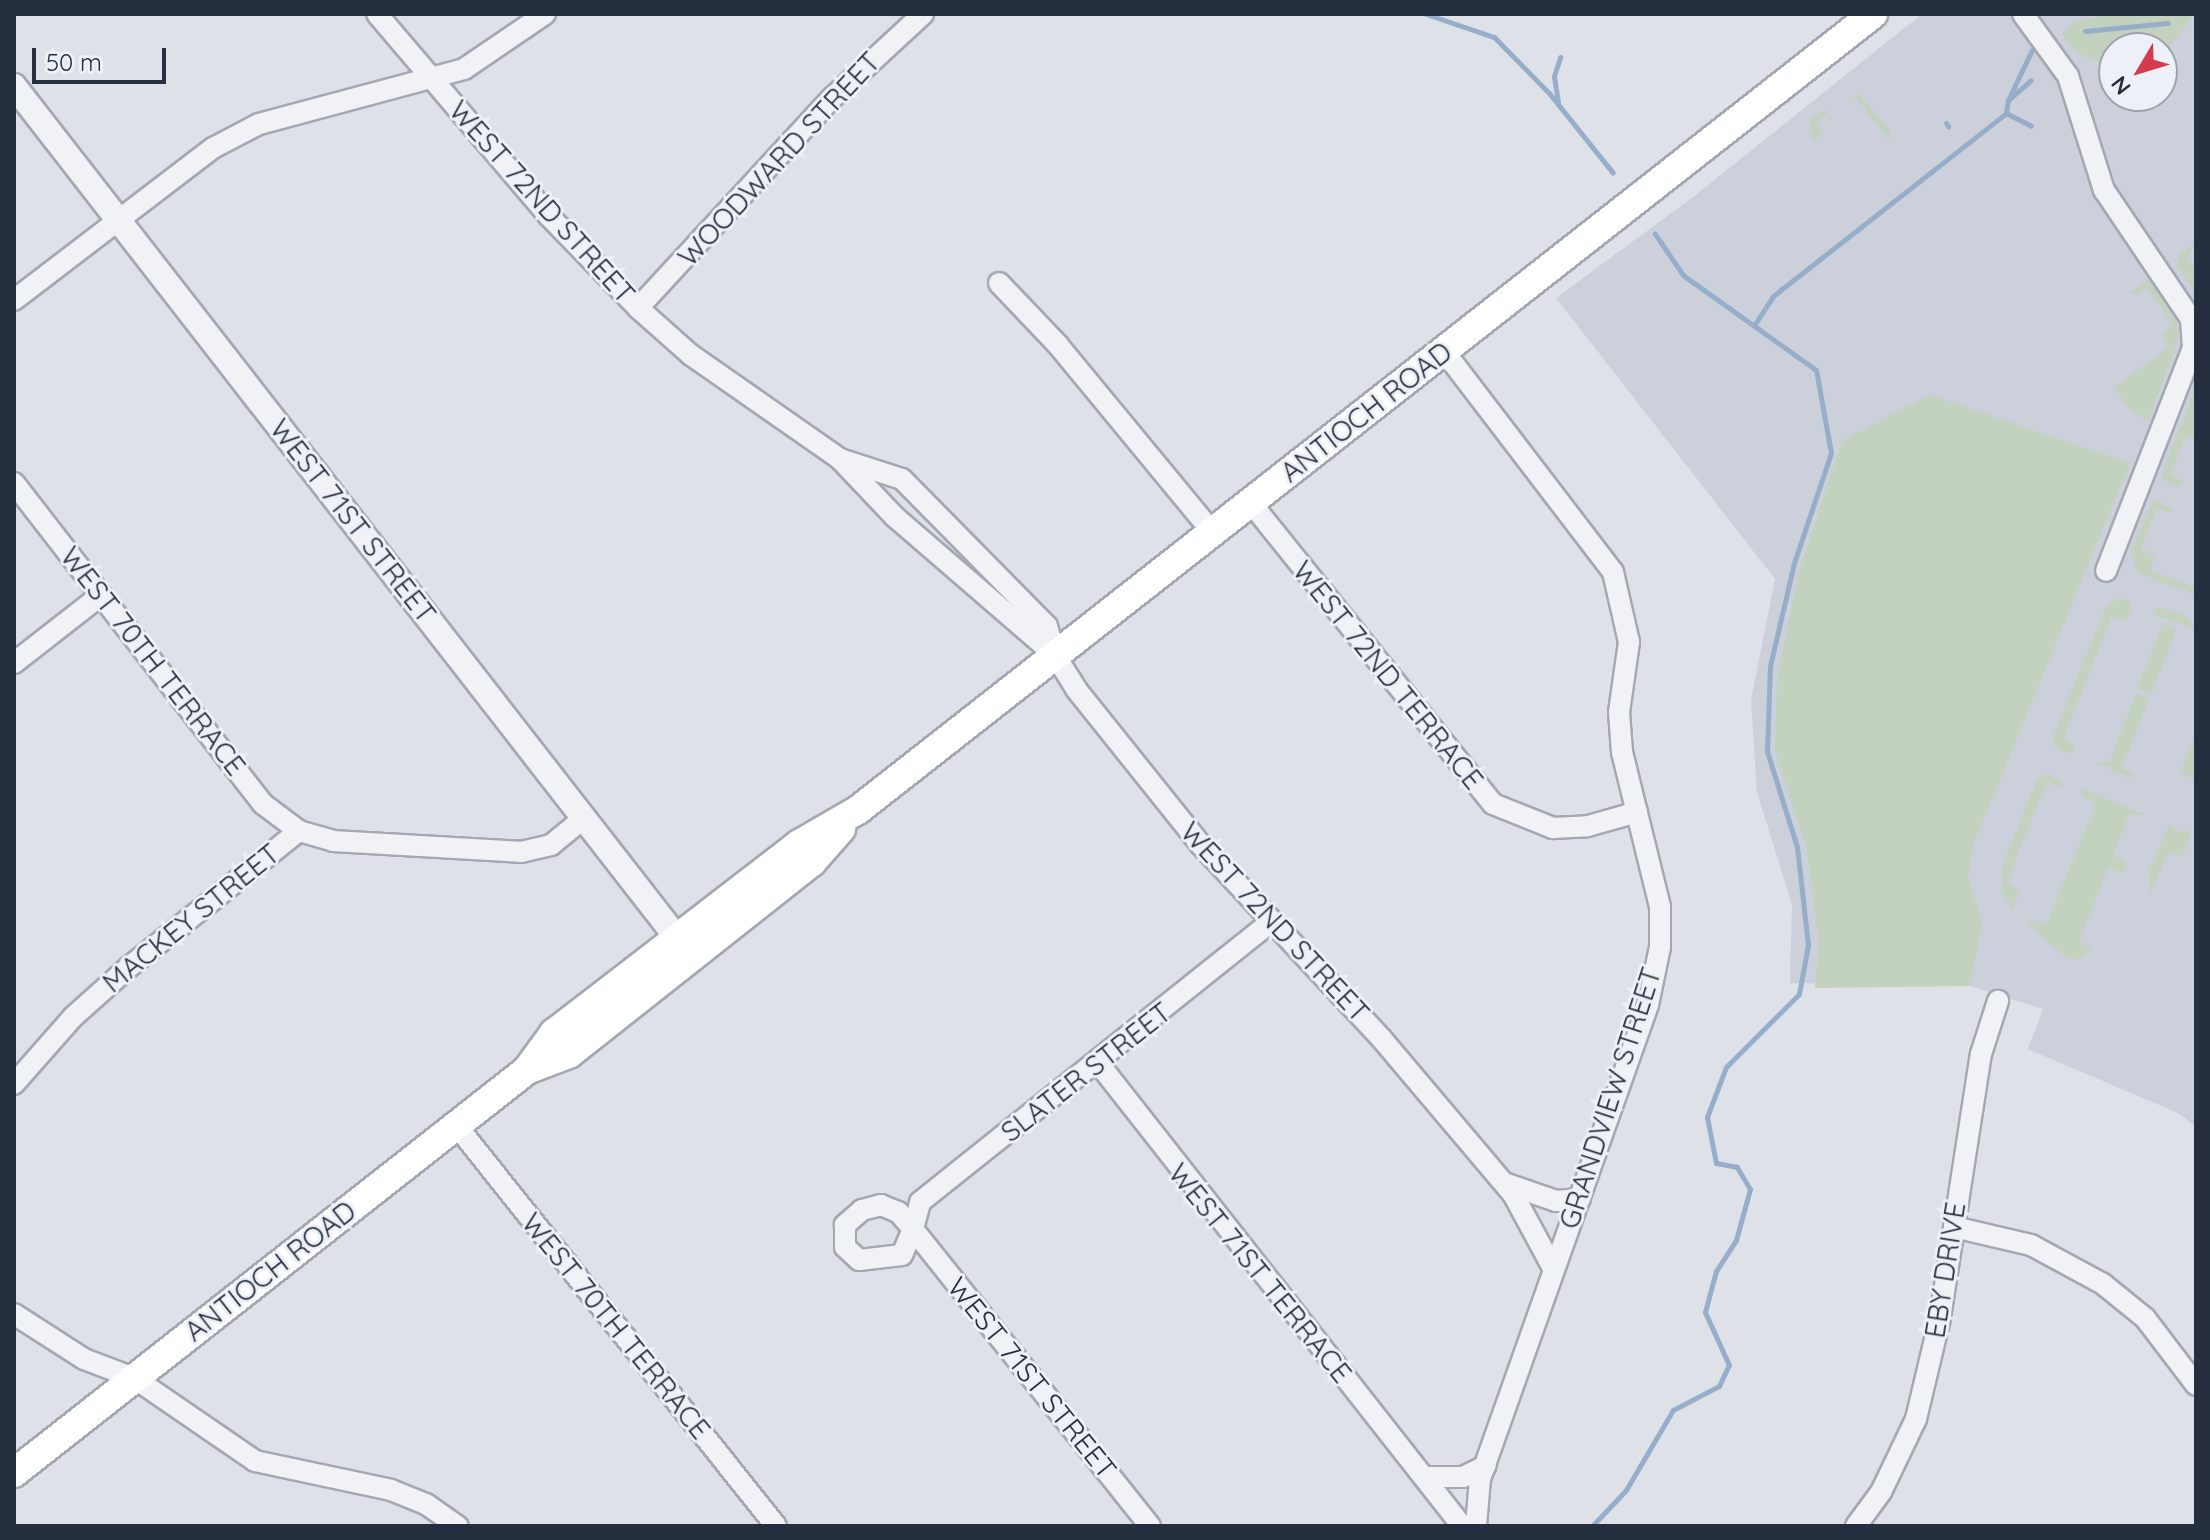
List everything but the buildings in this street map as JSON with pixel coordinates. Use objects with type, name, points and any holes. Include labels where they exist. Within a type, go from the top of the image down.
[{"type":"main road","name":"ANTIOCH ROAD","points":[[14,1473],[527,1070],[569,1054],[684,947],[812,862],[858,810],[1873,14]]},
{"type":"street","name":"WEST 72ND STREET","points":[[377,14],[548,215],[638,308],[703,363],[840,459],[895,517],[1055,655]]},
{"type":"street","points":[[14,300],[185,165],[259,124],[395,85],[431,81],[464,69],[545,14]]},
{"type":"street","name":"WOODWARD STREET","points":[[638,308],[832,98],[923,14]]},
{"type":"street","points":[[2023,14],[2068,76],[2104,190],[2186,308],[2193,328],[2193,348],[2106,571]]},
{"type":"street","name":"WEST 71ST STREET","points":[[14,86],[684,947]]},
{"type":"street","points":[[999,283],[1077,366],[1212,532]]},
{"type":"street","name":"GRANDVIEW STREET","points":[[1444,351],[1594,543],[1613,572],[1625,613],[1629,642],[1619,712],[1622,752],[1656,876],[1660,947],[1648,1005],[1580,1199],[1552,1266],[1541,1315],[1486,1466],[1476,1526]]},
{"type":"street","name":"WEST 72ND STREET","points":[[840,459],[902,479],[1047,626],[1055,655],[1076,689],[1179,819],[1381,1038],[1504,1183],[1522,1205],[1552,1266]]},
{"type":"street","name":"WEST 70TH TERRACE","points":[[14,483],[263,804],[299,831]]},
{"type":"street","name":"WEST 72ND TERRACE","points":[[1251,503],[1468,780],[1493,804],[1553,828],[1588,826],[1637,812]]},
{"type":"street","points":[[14,663],[101,595]]},
{"type":"street","name":"MACKEY STREET","points":[[14,1084],[73,1017],[129,967],[299,831],[333,841],[521,852],[551,845],[584,818]]},
{"type":"street","name":"SLATER STREET","points":[[913,1229],[920,1202],[1099,1064],[1272,921]]},
{"type":"street","name":"EBY DRIVE","points":[[1856,1526],[1881,1492],[1916,1419],[1940,1318],[1981,1054],[1998,1001]]},
{"type":"street","name":"WEST 71ST TERRACE","points":[[1099,1064],[1462,1526]]},
{"type":"street","name":"WEST 70TH TERRACE","points":[[456,1125],[776,1526]]},
{"type":"street","points":[[1504,1183],[1556,1201],[1580,1199]]},
{"type":"street","points":[[1954,1227],[2031,1245],[2103,1284],[2145,1318],[2196,1385]]},
{"type":"street","name":"WEST 71ST STREET","points":[[913,1229],[1150,1526]]},
{"type":"street","points":[[14,1314],[84,1359],[134,1378],[255,1461],[391,1490],[426,1504],[458,1526]]},
{"type":"street","points":[[1426,1477],[1463,1477],[1486,1466]]},
{"type":"shaded area","points":[[1922,14],[2196,14],[2196,1127],[2178,1113],[2028,1049],[2043,1009],[1970,986],[1790,983],[1792,905],[1757,792],[1751,700],[1775,579],[1556,298],[1693,197]]},
{"type":"green space","points":[[2113,14],[2195,14],[2178,35],[2178,32],[2098,32],[2098,62],[2076,52],[2062,35],[2074,21]]},
{"type":"green space","points":[[1858,93],[1890,131],[1889,141],[1856,97],[1848,100]]},
{"type":"green space","points":[[1825,110],[1835,124],[1826,115],[1816,123],[1823,134],[1813,142],[1809,120]]},
{"type":"green space","points":[[2196,243],[2187,258],[2196,269],[2196,294],[2176,264],[2179,254]]},
{"type":"green space","points":[[2149,280],[2176,317],[2179,338],[2148,421],[2130,409],[2114,388],[2169,347],[2162,334],[2173,324],[2147,288],[2135,295],[2131,292]]},
{"type":"green space","points":[[2196,387],[2196,438],[2186,435],[2170,475],[2184,481],[2179,487],[2163,480],[2163,470]]},
{"type":"green space","points":[[1930,395],[2130,463],[1973,845],[1968,879],[1982,922],[1970,986],[1815,988],[1819,946],[1807,849],[1775,751],[1777,679],[1799,571],[1842,441]]},
{"type":"green space","points":[[2154,500],[2174,509],[2170,513],[2156,509],[2141,549],[2155,556],[2150,570],[2196,588],[2196,595],[2140,574],[2135,566],[2131,549]]},
{"type":"green space","points":[[2117,599],[2128,599],[2131,609],[2125,621],[2112,616],[2064,737],[2076,747],[2072,753],[2064,753],[2054,745],[2053,736],[2105,609]]},
{"type":"green space","points":[[2158,607],[2189,618],[2194,628],[2153,614]]},
{"type":"green space","points":[[2163,623],[2177,629],[2151,694],[2137,689]]},
{"type":"green space","points":[[2136,694],[2149,699],[2122,768],[2133,773],[2131,779],[2094,762],[2109,762]]},
{"type":"green space","points":[[2196,736],[2196,780],[2180,772]]},
{"type":"green space","points":[[2048,774],[2063,783],[2060,787],[2047,782],[2006,883],[2020,891],[2012,909],[2002,890],[2001,870],[2037,779]]},
{"type":"green space","points":[[2083,789],[2146,815],[2129,815],[2113,855],[2128,863],[2123,873],[2108,868],[2079,942],[2092,950],[2076,960],[2063,955],[2029,924],[2034,920],[2047,924],[2096,803],[2081,796]]},
{"type":"green space","points":[[2170,823],[2177,831],[2192,831],[2182,857],[2169,851],[2150,895],[2148,872]]},
{"type":"waterway","points":[[1426,14],[1494,37],[1549,93],[1613,173]]},
{"type":"waterway","points":[[2085,31],[2168,23]]},
{"type":"waterway","points":[[2008,100],[2032,50]]},
{"type":"waterway","points":[[1558,102],[1554,76],[1560,57]]},
{"type":"waterway","points":[[1755,324],[1773,296],[2006,113],[2008,100],[2031,80]]},
{"type":"waterway","points":[[2006,113],[2031,126]]},
{"type":"waterway","points":[[1592,1526],[1626,1490],[1673,1410],[1719,1386],[1729,1365],[1705,1312],[1716,1271],[1736,1240],[1750,1189],[1737,1167],[1716,1163],[1707,1117],[1726,1067],[1799,994],[1808,945],[1797,847],[1767,751],[1770,666],[1794,563],[1831,453],[1816,370],[1683,275],[1655,234]]}]
